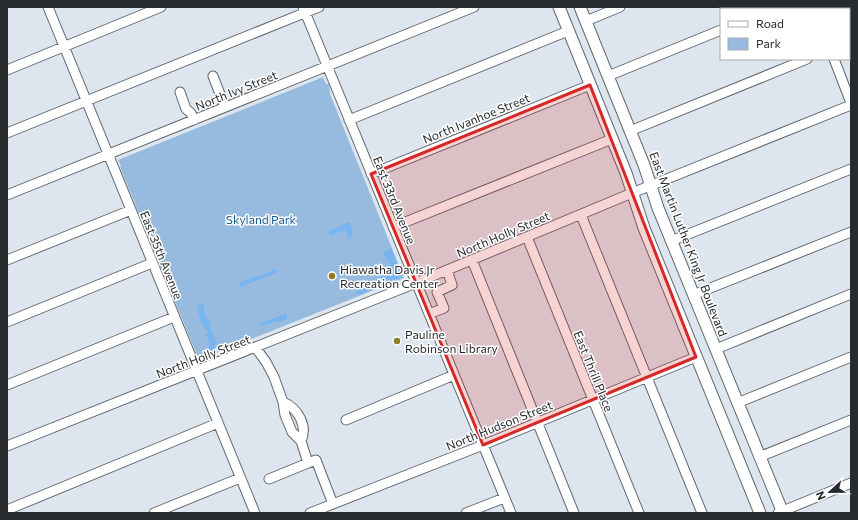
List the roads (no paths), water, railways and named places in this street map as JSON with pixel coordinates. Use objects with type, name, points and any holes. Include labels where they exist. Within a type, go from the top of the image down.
[{"type":"main road","points":[[559,7],[626,173],[644,228],[760,513]]},
{"type":"main road","name":"East Martin Luther King Jr Boulevard","points":[[580,7],[630,131],[671,241],[781,512]]},
{"type":"street","name":"East 35th Avenue","points":[[48,7],[255,513]]},
{"type":"street","points":[[7,70],[161,7]]},
{"type":"street","points":[[7,134],[304,10],[319,7]]},
{"type":"street","name":"North Ivy Street","points":[[7,195],[474,7]]},
{"type":"street","points":[[586,21],[620,7]]},
{"type":"street","name":"East 33rd Avenue","points":[[304,10],[511,513]]},
{"type":"street","points":[[608,76],[720,30]]},
{"type":"street","points":[[350,120],[568,31]]},
{"type":"street","points":[[630,131],[805,60]]},
{"type":"street","points":[[834,60],[851,104]]},
{"type":"street","points":[[213,76],[226,107]]},
{"type":"street","name":"North Ivanhoe Street","points":[[372,174],[590,85]]},
{"type":"street","points":[[180,92],[186,109],[191,113],[194,120]]},
{"type":"street","name":"North Holly Street","points":[[7,446],[196,370],[256,348],[851,104]]},
{"type":"street","points":[[393,227],[612,139]]},
{"type":"street","points":[[671,241],[851,169]]},
{"type":"street","points":[[7,260],[131,210]]},
{"type":"street","points":[[581,215],[702,513]]},
{"type":"street","points":[[693,295],[851,232]]},
{"type":"street","name":"East Thrill Place","points":[[527,237],[639,513]]},
{"type":"street","points":[[472,260],[574,513]]},
{"type":"street","points":[[7,322],[152,263]]},
{"type":"street","points":[[429,314],[444,308],[437,292],[452,285],[448,270]]},
{"type":"street","points":[[716,349],[851,294]]},
{"type":"street","points":[[7,385],[174,317]]},
{"type":"street","points":[[256,348],[266,362],[283,402],[285,415],[292,432],[301,441],[308,463]]},
{"type":"street","name":"North Hudson Street","points":[[310,513],[482,445],[696,357]]},
{"type":"street","points":[[737,403],[851,357]]},
{"type":"street","points":[[346,420],[454,375]]},
{"type":"street","points":[[759,456],[851,420]]},
{"type":"street","points":[[7,510],[218,423]]},
{"type":"street","points":[[269,479],[316,460],[333,504]]},
{"type":"street","points":[[154,513],[240,478]]},
{"type":"street","points":[[781,512],[851,483]]},
{"type":"street","points":[[466,513],[504,498]]},
{"type":"place","name":"Hiawatha Davis Jr Recreation Center","points":[[332,276]]},
{"type":"place","name":"Pauline Robinson Library","points":[[397,341]]},
{"type":"park label","name":"Skyland Park","points":[[261,219]]}]
